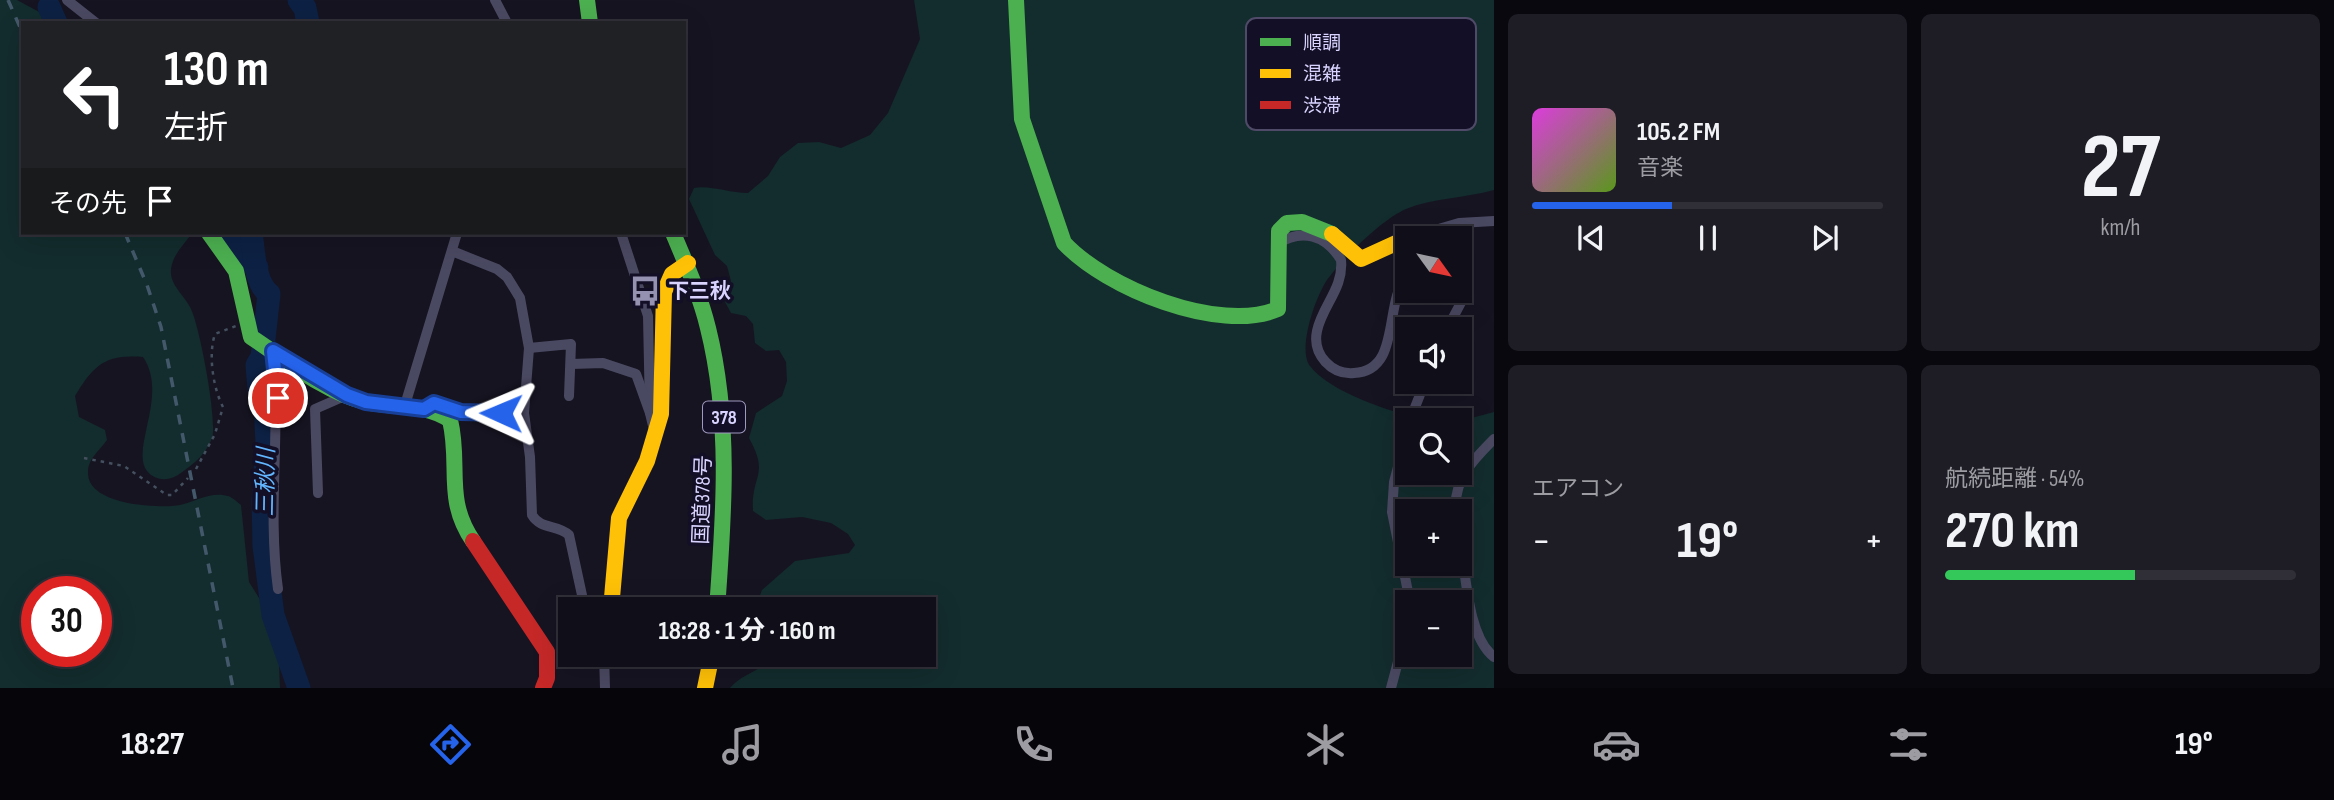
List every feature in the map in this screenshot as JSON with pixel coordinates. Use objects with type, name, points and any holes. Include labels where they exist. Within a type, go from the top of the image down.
[{"type":"main road","points":[[587,0],[590,21]]},
{"type":"main road","points":[[1016,0],[1022,119],[1070,252],[1131,290],[1190,310],[1259,317],[1278,309],[1282,300],[1275,260],[1279,230],[1284,225],[1293,223],[1327,231],[1361,259],[1395,244]]},
{"type":"main road","points":[[210,235],[236,271],[249,331],[270,349],[347,395],[366,402],[424,409],[443,414],[450,419],[455,440],[455,505],[469,536],[547,652],[547,678],[543,688]]},
{"type":"main road","name":"国道378号","points":[[674,235],[688,263],[715,346],[726,465],[718,597]]},
{"type":"main road","points":[[612,597],[619,518],[637,484],[655,436],[663,398],[664,292],[667,279],[678,267],[688,263]]},
{"type":"main road","points":[[705,688],[709,667]]},
{"type":"street","points":[[67,0],[93,21]]},
{"type":"street","points":[[495,0],[506,21]]},
{"type":"street","points":[[1449,226],[1494,221]]},
{"type":"street","points":[[405,405],[456,235]]},
{"type":"street","points":[[622,235],[648,316],[650,413]]},
{"type":"street","points":[[1277,244],[1288,237],[1312,235],[1327,242],[1341,260],[1339,283],[1317,331],[1321,356],[1329,368],[1338,372],[1359,373],[1379,360],[1391,334],[1395,303]]},
{"type":"street","points":[[452,251],[483,261],[507,277],[520,298],[529,348],[524,413],[530,457],[532,515],[543,526],[564,531],[569,535],[582,597]]},
{"type":"street","points":[[529,348],[570,344],[569,396]]},
{"type":"street","points":[[270,349],[278,398],[274,500],[278,589]]},
{"type":"street","points":[[571,364],[603,363],[636,374],[655,436]]},
{"type":"street","points":[[318,493],[315,409],[347,395]]},
{"type":"street","points":[[424,409],[434,403],[461,412],[524,413]]},
{"type":"street","points":[[1457,499],[1458,484],[1473,460],[1494,439]]},
{"type":"street","points":[[1395,478],[1392,512],[1408,590]]},
{"type":"street","points":[[1466,576],[1474,627],[1483,648],[1494,657]]},
{"type":"street","points":[[604,667],[605,688]]},
{"type":"street","points":[[1391,688],[1397,667]]},
{"type":"path","points":[[196,469],[215,434],[223,407],[217,397],[211,344],[215,334],[224,328],[249,331]]},
{"type":"path","points":[[84,458],[124,466],[167,495],[172,495],[188,478]]},
{"type":"green space","points":[[0,0],[17,0],[43,14],[46,21],[21,21],[21,235],[190,235],[174,259],[171,274],[190,307],[198,332],[210,393],[212,438],[199,458],[177,476],[164,479],[151,475],[143,461],[151,404],[150,372],[143,357],[119,357],[110,360],[88,376],[75,396],[79,417],[105,430],[107,440],[90,463],[90,483],[98,492],[110,498],[141,505],[180,505],[204,497],[222,495],[241,505],[249,582],[261,601],[279,664],[280,688],[0,688]]},
{"type":"green space","points":[[914,0],[1494,0],[1494,190],[1416,205],[1396,214],[1374,230],[1327,280],[1313,310],[1306,348],[1310,366],[1332,385],[1395,412],[1395,485],[1472,485],[1472,418],[1494,412],[1494,688],[730,688],[761,667],[936,667],[936,597],[759,597],[762,590],[795,561],[849,553],[855,545],[848,534],[831,523],[802,517],[766,520],[753,511],[759,468],[749,438],[756,413],[782,396],[787,381],[786,362],[779,350],[766,351],[755,343],[753,324],[746,316],[731,313],[725,302],[731,281],[727,266],[715,255],[689,199],[694,188],[700,187],[748,193],[768,176],[780,157],[798,143],[819,142],[841,148],[870,135],[888,113],[920,39]]},
{"type":"waterway","name":"三秋川","points":[[299,0],[305,8],[308,21]]},
{"type":"waterway","points":[[49,7],[55,21]]},
{"type":"waterway","points":[[224,235],[257,268]]},
{"type":"waterway","name":"三秋川","points":[[251,235],[260,282],[269,294],[262,357],[257,365],[259,389],[265,402],[267,444],[263,500],[264,546],[273,615],[299,688]]},
{"type":"railway","points":[[8,0],[21,29]]},
{"type":"railway","points":[[126,235],[161,327],[233,688]]},
{"type":"traffic: fast","points":[[587,0],[590,21]]},
{"type":"traffic: fast","points":[[1016,0],[1022,119],[1064,243],[1083,260],[1107,276],[1165,302],[1226,316],[1254,315],[1278,309],[1279,231],[1287,223],[1302,222],[1332,234]]},
{"type":"traffic: fast","points":[[210,235],[236,271],[251,337],[335,391],[365,402],[430,411],[450,420],[456,496],[464,526],[473,541]]},
{"type":"traffic: fast","points":[[674,235],[705,316],[720,397],[724,468],[718,597]]},
{"type":"traffic: slow","points":[[1332,234],[1361,259],[1395,243]]},
{"type":"traffic: slow","points":[[612,597],[619,518],[647,461],[661,414],[664,292],[672,274],[688,263]]},
{"type":"traffic: slow","points":[[705,688],[709,667]]},
{"type":"traffic: jam","points":[[473,541],[547,652],[547,678],[543,688]]},
{"type":"place","name":"下三秋","points":[[645,291]]},
{"type":"route","points":[[278,398],[273,351],[347,395],[366,402],[424,409],[434,403],[461,412],[501,413]]}]
